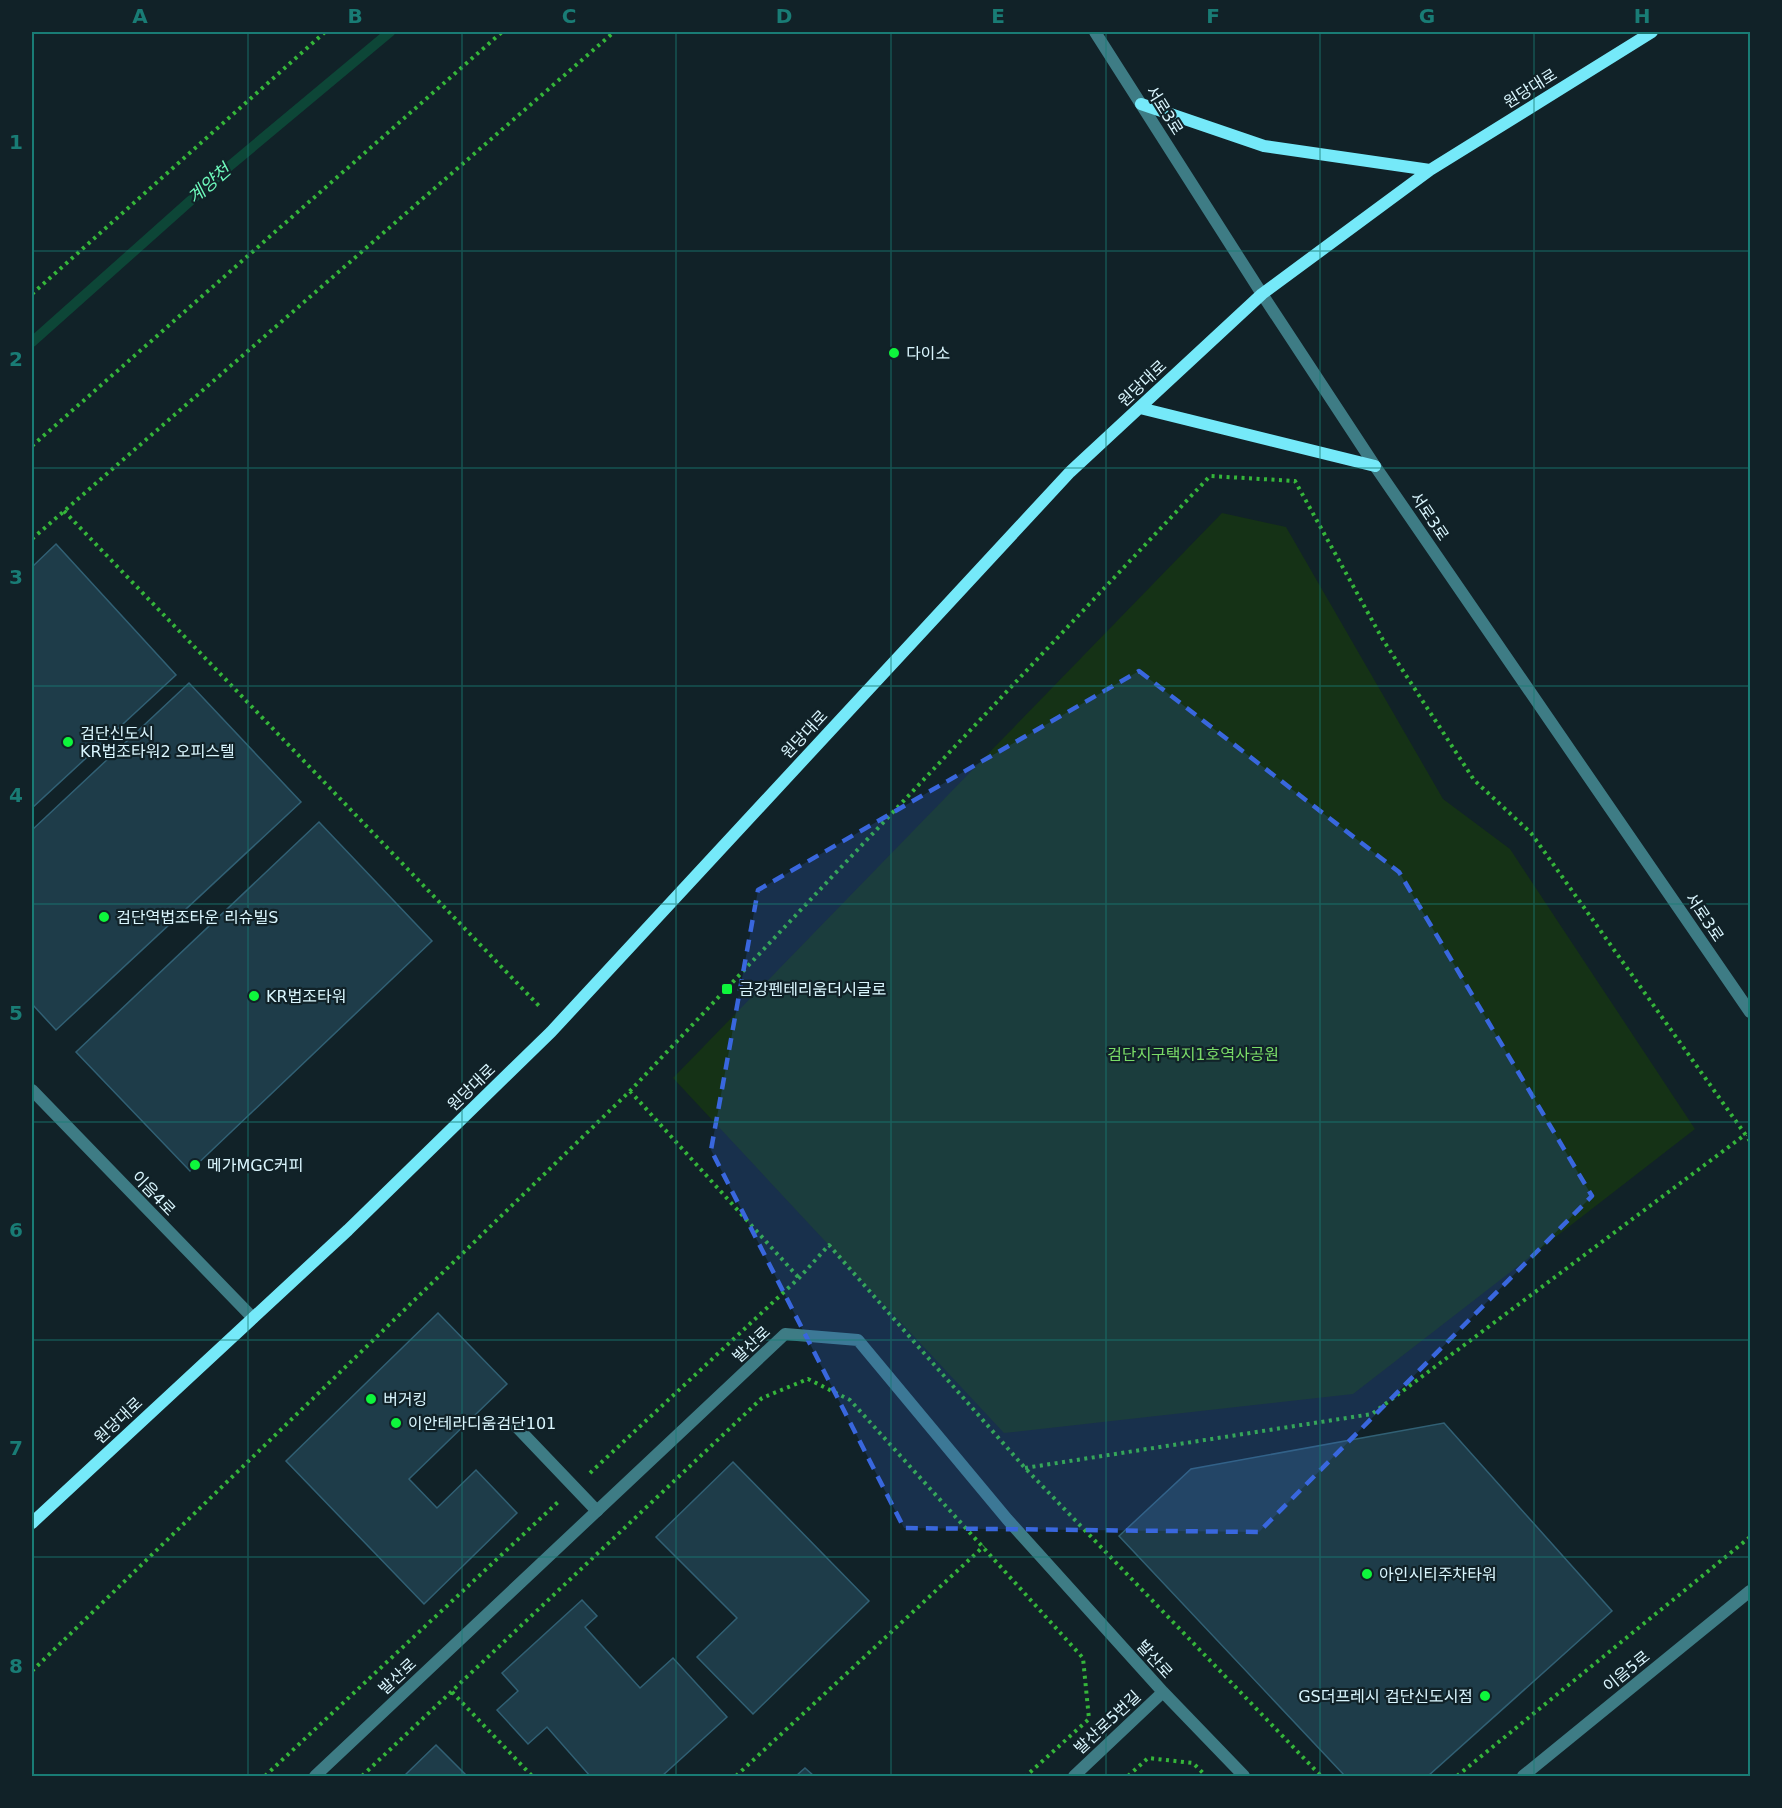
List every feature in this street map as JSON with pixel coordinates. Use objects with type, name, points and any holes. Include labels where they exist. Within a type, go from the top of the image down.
[{"type":"main road","name":"원당대로","points":[[32,1523],[348,1230],[557,1024],[1071,472],[1262,294],[1430,170],[1652,32]]},
{"type":"main road","points":[[1141,104],[1264,146],[1430,170]]},
{"type":"main road","points":[[1140,408],[1376,466]]},
{"type":"street","name":"서로3로","points":[[1095,32],[1262,294],[1376,466],[1750,1012]]},
{"type":"street","name":"이음4로","points":[[32,1090],[253,1318]]},
{"type":"street","name":"발산로","points":[[315,1776],[785,1334],[858,1340],[1007,1519],[1163,1692],[1244,1776]]},
{"type":"street","points":[[512,1421],[597,1511]]},
{"type":"street","name":"이음5로","points":[[1523,1776],[1750,1591]]},
{"type":"street","name":"발산로5번길","points":[[1074,1776],[1163,1692]]},
{"type":"path","points":[[32,294],[325,32]]},
{"type":"path","points":[[32,446],[502,32]]},
{"type":"path","points":[[32,539],[614,32]]},
{"type":"path","points":[[32,1671],[630,1090],[1210,476],[1295,482],[1383,640],[1474,780],[1531,833],[1750,1141]]},
{"type":"path","points":[[64,511],[557,1024]]},
{"type":"path","points":[[630,1090],[799,1278]]},
{"type":"path","points":[[1024,1468],[1372,1414],[1746,1134]]},
{"type":"path","points":[[265,1776],[799,1278],[829,1245],[1024,1468],[1321,1776]]},
{"type":"path","points":[[362,1776],[762,1398],[808,1379],[850,1400],[1083,1658],[1089,1719],[1026,1776]]},
{"type":"path","points":[[1457,1776],[1750,1537]]},
{"type":"path","points":[[736,1776],[984,1546]]},
{"type":"path","points":[[452,1692],[532,1776]]},
{"type":"path","points":[[1128,1776],[1148,1758],[1193,1763],[1206,1776]]},
{"type":"highlighted area","points":[[1139,671],[1399,872],[1592,1196],[1259,1532],[904,1528],[711,1150],[758,890]]},
{"type":"green space","name":"검단지구택지1호역사공원","points":[[1222,513],[1286,527],[1443,799],[1510,849],[1695,1129],[1353,1394],[1004,1433],[673,1078]]},
{"type":"building","name":"검단신도시 KR법조타워2 오피스텔","points":[[56,544],[176,675],[32,808],[32,567]]},
{"type":"building","name":"검단역법조타운 리슈빌S","points":[[189,683],[301,802],[56,1030],[32,1004],[32,830]]},
{"type":"building","name":"KR법조타워","points":[[319,822],[432,941],[190,1171],[76,1052]]},
{"type":"building","name":"이안테라디움검단101","points":[[438,1313],[507,1384],[409,1479],[437,1508],[476,1470],[517,1513],[424,1604],[286,1461]]},
{"type":"building","name":"아인시티주차타워","points":[[1444,1423],[1612,1611],[1428,1776],[1345,1776],[1119,1536],[1191,1469]]},
{"type":"building","points":[[733,1462],[869,1601],[753,1714],[697,1657],[737,1618],[656,1537]]},
{"type":"building","points":[[582,1600],[597,1616],[585,1627],[640,1688],[673,1658],[727,1717],[662,1776],[590,1776],[547,1727],[528,1744],[497,1710],[518,1691],[502,1673]]},
{"type":"building","points":[[436,1745],[467,1776],[404,1776]]},
{"type":"building","points":[[805,1768],[814,1776],[796,1776]]},
{"type":"waterway","name":"계양천","points":[[32,342],[226,169],[390,32]]},
{"type":"place","name":"다이소","points":[[894,353]]},
{"type":"place","name":"검단신도시 KR법조타워2 오피스텔","points":[[68,742]]},
{"type":"place","name":"검단역법조타운 리슈빌S","points":[[104,917]]},
{"type":"place","name":"금강펜테리움더시글로","points":[[727,989]]},
{"type":"place","name":"KR법조타워","points":[[254,996]]},
{"type":"place","name":"메가MGC커피","points":[[195,1165]]},
{"type":"place","name":"버거킹","points":[[371,1399]]},
{"type":"place","name":"이안테라디움검단101","points":[[396,1423]]},
{"type":"place","name":"아인시티주차타워","points":[[1367,1574]]},
{"type":"place","name":"GS더프레시 검단신도시점","points":[[1485,1696]]}]
